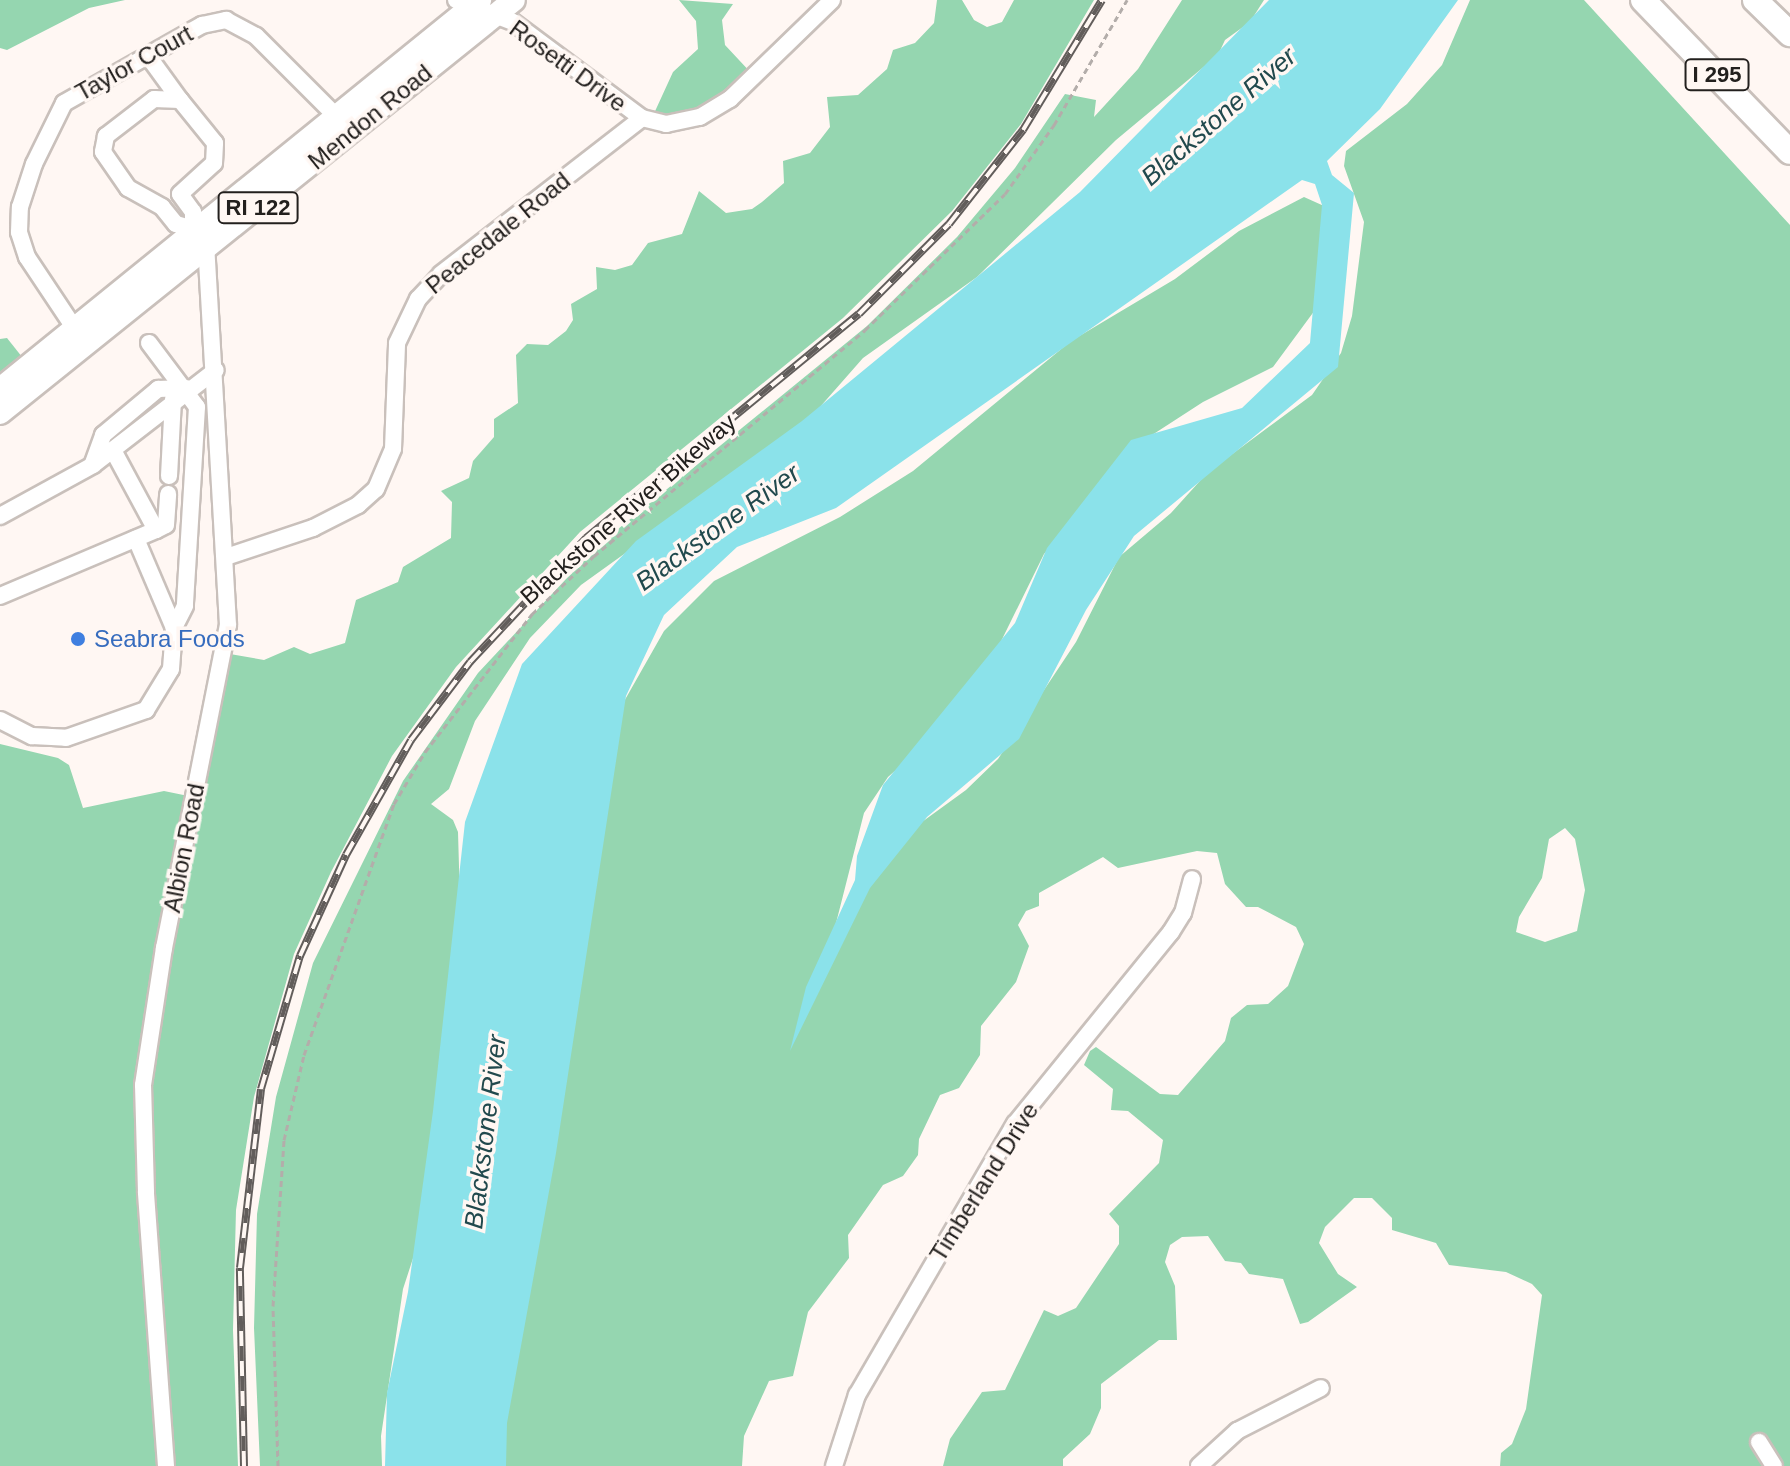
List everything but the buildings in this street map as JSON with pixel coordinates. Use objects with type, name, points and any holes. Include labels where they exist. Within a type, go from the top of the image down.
[{"type":"highway","name":"I 295","points":[[1643,0],[1790,152]]},
{"type":"highway","points":[[1755,0],[1790,34]]},
{"type":"main road","name":"Mendon Road","points":[[199,238],[475,6],[514,0]]},
{"type":"main road","name":"Mendon Road","points":[[0,413],[80,337],[475,6]]},
{"type":"main road","name":"Mendon Road","points":[[0,389],[80,337]]},
{"type":"street","points":[[642,118],[677,123],[714,110],[832,0]]},
{"type":"street","name":"Rosetti Drive","points":[[475,6],[513,22],[642,118]]},
{"type":"street","name":"Taylor Court","points":[[80,337],[27,257],[19,232],[20,207],[57,109],[202,25],[235,21],[339,119]]},
{"type":"street","points":[[148,56],[215,143],[214,163],[162,207]]},
{"type":"street","points":[[180,100],[154,99],[106,136],[103,152],[128,188],[162,207],[176,224],[199,238]]},
{"type":"street","name":"Peacedale Road","points":[[226,557],[313,528],[376,489],[393,449],[397,343],[418,299],[441,274],[642,118]]},
{"type":"street","name":"Albion Road","points":[[166,1466],[146,1192],[143,1085],[164,948],[222,672],[228,625],[216,370],[199,238],[193,212],[180,194]]},
{"type":"street","points":[[0,720],[32,736],[66,738],[146,710],[171,669],[174,628],[185,606],[197,407],[180,394],[149,343]]},
{"type":"street","points":[[0,516],[93,465],[180,394],[216,370]]},
{"type":"street","points":[[93,465],[103,435],[158,389],[180,394]]},
{"type":"street","points":[[169,476],[180,394]]},
{"type":"street","points":[[113,450],[156,530]]},
{"type":"street","points":[[0,596],[166,525],[168,494]]},
{"type":"street","points":[[136,539],[174,628]]},
{"type":"street","name":"Timberland Drive","points":[[834,1466],[857,1395],[1015,1124],[1171,932],[1183,913],[1192,879]]},
{"type":"street","points":[[1199,1466],[1237,1431],[1321,1388]]},
{"type":"street","points":[[1759,1442],[1774,1466]]},
{"type":"path","name":"Blackstone River Bikeway","points":[[278,1466],[273,1306],[284,1140],[304,1055],[394,804],[425,752],[532,614],[594,556],[865,330],[1005,194],[1054,125],[1127,0]]},
{"type":"green space","points":[[0,0],[125,0],[89,8],[7,50],[0,48]]},
{"type":"green space","points":[[679,0],[733,4],[722,20],[725,45],[753,75],[729,104],[651,120],[673,72],[698,49],[696,21]]},
{"type":"green space","points":[[937,0],[962,0],[974,20],[987,27],[1002,22],[1014,0],[1094,0],[1021,124],[952,211],[843,318],[580,532],[456,667],[392,756],[331,872],[294,954],[254,1097],[236,1210],[233,1330],[238,1466],[0,1466],[0,744],[58,758],[69,765],[83,808],[164,791],[198,798],[230,654],[264,660],[294,647],[310,654],[345,643],[356,600],[398,582],[403,567],[451,538],[452,502],[441,491],[469,478],[473,461],[494,437],[494,419],[518,403],[516,355],[527,344],[548,345],[566,331],[573,320],[571,304],[597,289],[596,267],[615,270],[632,265],[648,243],[682,234],[699,191],[726,213],[752,209],[762,202],[784,183],[783,161],[810,153],[830,127],[827,97],[858,95],[887,69],[893,50],[915,43],[934,23]]},
{"type":"green space","points":[[1182,0],[1264,0],[1250,22],[1225,40],[1218,55],[1116,140],[977,277],[863,358],[805,424],[581,585],[530,638],[475,721],[449,789],[431,804],[453,820],[458,832],[460,901],[417,1246],[403,1289],[381,1436],[382,1466],[260,1466],[254,1328],[257,1214],[276,1097],[313,963],[403,781],[478,673],[596,547],[867,326],[957,237],[1015,168],[1065,94],[1096,100],[1094,117],[1138,69]]},
{"type":"green space","points":[[1470,0],[1584,0],[1790,225],[1790,1466],[1500,1466],[1501,1453],[1512,1444],[1526,1409],[1542,1295],[1532,1284],[1506,1272],[1449,1265],[1436,1243],[1392,1230],[1392,1218],[1372,1198],[1354,1198],[1325,1227],[1319,1243],[1338,1274],[1357,1287],[1308,1322],[1300,1324],[1283,1279],[1249,1274],[1241,1263],[1225,1261],[1208,1236],[1182,1237],[1170,1245],[1165,1262],[1175,1286],[1177,1340],[1159,1340],[1101,1384],[1101,1408],[1090,1434],[1063,1459],[1063,1466],[943,1466],[950,1439],[982,1392],[1005,1390],[1044,1310],[1058,1316],[1076,1308],[1119,1244],[1119,1226],[1109,1214],[1159,1163],[1163,1140],[1128,1111],[1111,1110],[1113,1089],[1084,1065],[1090,1051],[1096,1047],[1160,1094],[1178,1095],[1225,1041],[1231,1018],[1247,1005],[1268,1004],[1288,986],[1304,944],[1296,927],[1258,907],[1246,907],[1225,884],[1217,853],[1197,851],[1118,868],[1103,857],[1039,893],[1039,906],[1026,911],[1018,925],[1029,946],[1016,982],[981,1026],[980,1055],[959,1088],[940,1095],[919,1139],[918,1155],[903,1176],[883,1185],[848,1235],[849,1258],[808,1312],[793,1376],[769,1381],[744,1436],[742,1466],[502,1466],[501,1406],[618,712],[664,631],[714,581],[840,517],[913,471],[1071,341],[1175,279],[1239,231],[1304,197],[1324,206],[1315,310],[1273,367],[1203,402],[1132,448],[1044,554],[980,684],[953,719],[888,777],[864,813],[834,931],[915,827],[966,790],[998,759],[1076,642],[1119,557],[1171,513],[1208,472],[1312,395],[1341,353],[1352,316],[1364,222],[1344,166],[1346,151],[1407,104],[1442,65]],"holes":[[[1565,828],[1575,839],[1585,890],[1577,931],[1545,942],[1516,932],[1519,917],[1542,878],[1549,839]]]},
{"type":"green space","points":[[7,338],[30,367],[0,397],[0,339]]},
{"type":"water","name":"Blackstone River","points":[[1269,0],[1458,0],[1380,109],[1327,161],[1332,175],[1354,193],[1338,367],[1134,536],[1086,610],[1019,739],[927,817],[870,888],[790,1051],[806,987],[855,880],[857,856],[883,785],[1015,623],[1047,548],[1131,440],[1242,408],[1310,343],[1322,205],[1315,184],[1302,180],[836,508],[737,547],[664,615],[626,696],[556,1153],[507,1423],[506,1466],[385,1466],[387,1393],[408,1292],[433,1111],[465,822],[522,664],[636,541],[802,421],[1080,192]]},
{"type":"railway","points":[[244,1466],[240,1268],[261,1089],[300,956],[346,855],[411,740],[470,662],[586,538],[859,314],[949,224],[1023,130],[1102,0]]},
{"type":"place","name":"Seabra Foods","points":[[78,639]]}]
